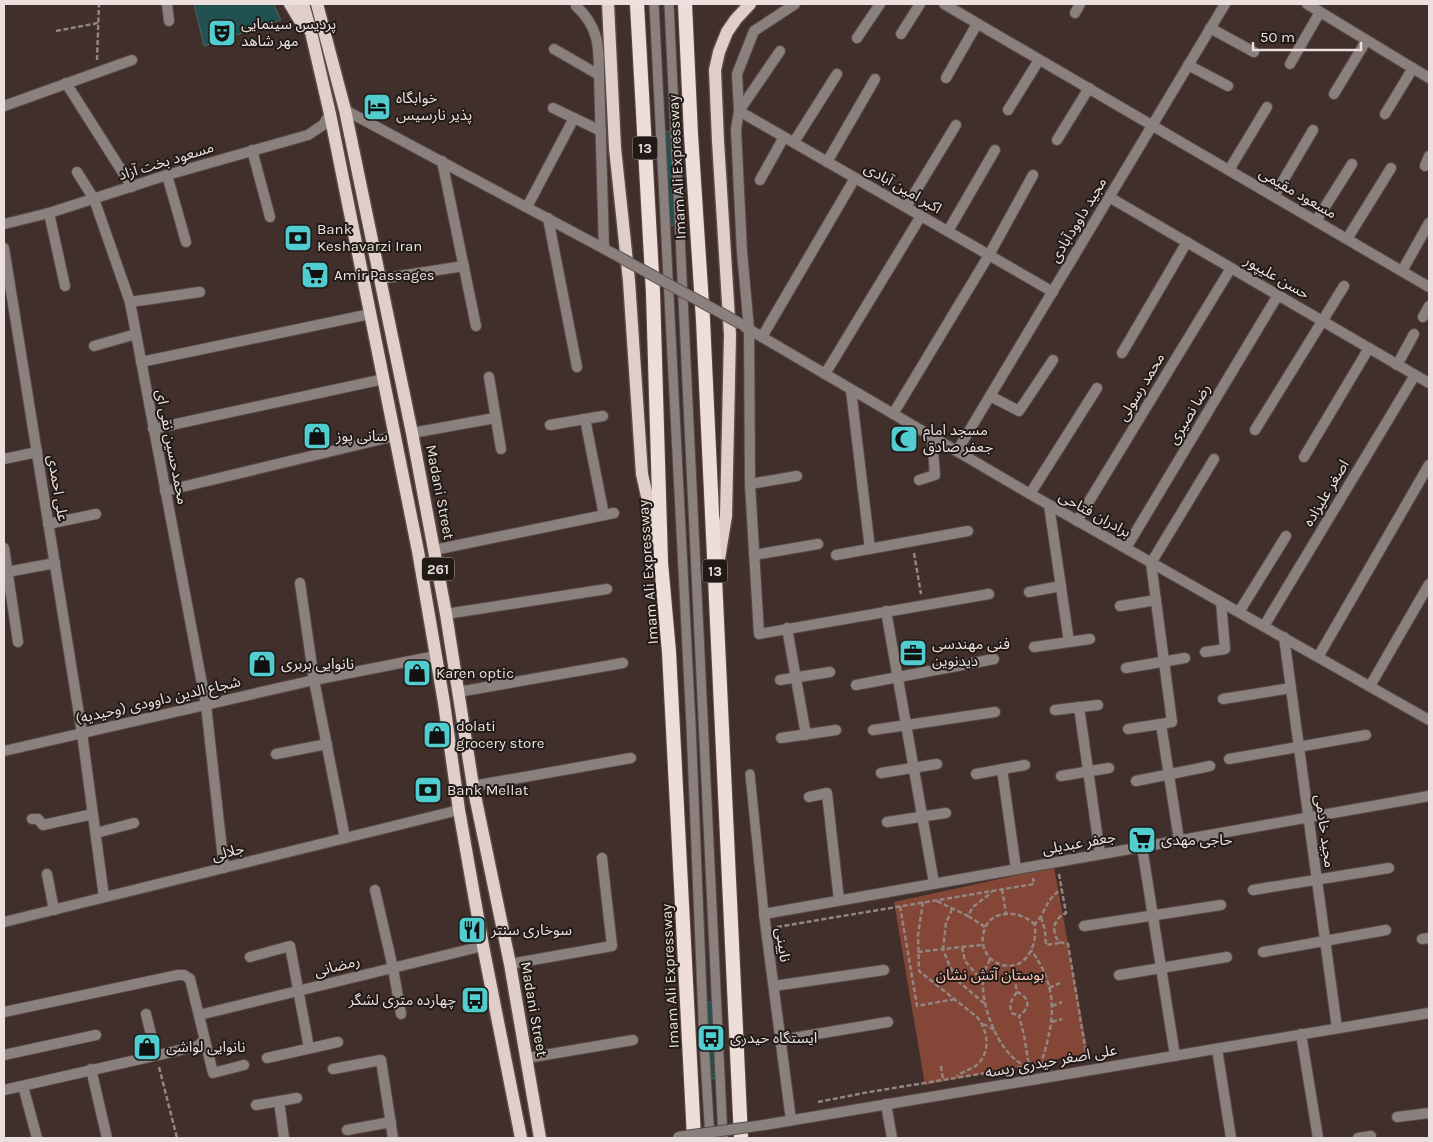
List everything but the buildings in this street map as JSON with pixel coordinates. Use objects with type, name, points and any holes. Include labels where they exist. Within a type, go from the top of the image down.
[{"type":"highway","name":"Imam Ali Expressway","points":[[636,4],[653,293],[661,563],[670,662],[694,1138]]},
{"type":"highway","name":"Imam Ali Expressway","points":[[685,4],[690,135],[703,320],[716,580],[741,1138]]},
{"type":"main road","points":[[290,4],[299,19],[311,32]]},
{"type":"main road","name":"261","points":[[303,4],[330,114],[396,436],[436,656],[459,810],[483,946],[521,1138]]},
{"type":"main road","name":"Madani Street","points":[[317,4],[345,110],[412,433],[446,614],[473,786],[510,964],[540,1138]]},
{"type":"main road","points":[[608,4],[616,148],[629,281],[642,474],[661,563]]},
{"type":"main road","points":[[716,580],[726,516],[730,335],[715,70],[719,52],[727,32],[750,4]]},
{"type":"main road","points":[[330,114],[345,110]]},
{"type":"street","points":[[167,4],[169,21]]},
{"type":"street","points":[[794,4],[754,31],[737,74],[739,111],[736,129],[750,484],[759,634],[989,594]]},
{"type":"street","points":[[857,38],[880,4]]},
{"type":"street","points":[[901,34],[920,4]]},
{"type":"street","name":"مسعود مقیمی","points":[[944,4],[1429,287]]},
{"type":"street","name":"مجید داوودآبادی","points":[[957,451],[1225,4]]},
{"type":"street","points":[[1308,4],[1429,78]]},
{"type":"street","points":[[576,6],[586,15],[595,30],[598,46],[600,131],[608,251]]},
{"type":"street","points":[[1290,64],[1320,12]]},
{"type":"street","points":[[946,78],[977,24]]},
{"type":"street","points":[[1210,28],[1254,52]]},
{"type":"street","points":[[1334,94],[1366,41]]},
{"type":"street","points":[[554,49],[599,75]]},
{"type":"street","points":[[739,111],[780,51]]},
{"type":"street","points":[[4,106],[132,60]]},
{"type":"street","points":[[1008,110],[1039,60]]},
{"type":"street","points":[[1188,65],[1228,86]]},
{"type":"street","points":[[1385,114],[1412,68]]},
{"type":"street","points":[[760,180],[837,74]]},
{"type":"street","points":[[827,162],[875,79]]},
{"type":"street","points":[[66,83],[132,187]]},
{"type":"street","points":[[1057,140],[1088,88]]},
{"type":"street","points":[[1229,170],[1267,107]]},
{"type":"street","points":[[553,108],[600,131]]},
{"type":"street","points":[[345,110],[548,218],[577,367]]},
{"type":"street","name":"اکبر امین آبادی","points":[[739,111],[1053,292]]},
{"type":"street","name":"مسعود بخت آزاد","points":[[4,224],[308,135],[323,125],[330,114]]},
{"type":"street","points":[[528,207],[574,118]]},
{"type":"street","points":[[906,207],[956,124]]},
{"type":"street","points":[[1274,196],[1313,130]]},
{"type":"street","points":[[252,150],[270,216]]},
{"type":"street","points":[[948,231],[995,150]]},
{"type":"street","points":[[442,161],[476,326]]},
{"type":"street","points":[[1316,221],[1352,164]]},
{"type":"street","points":[[1347,239],[1391,168]]},
{"type":"street","name":"محمدحسین نقی ای","points":[[77,172],[94,199],[130,302],[206,705],[224,868]]},
{"type":"street","points":[[167,175],[186,242]]},
{"type":"street","points":[[893,414],[988,255],[1033,175]]},
{"type":"street","points":[[762,337],[855,178]]},
{"type":"street","name":"حسن علیپور","points":[[1110,196],[1429,383]]},
{"type":"street","points":[[49,212],[65,286]]},
{"type":"street","points":[[825,374],[921,216]]},
{"type":"street","name":"برادران فتاحی","points":[[548,218],[745,327],[1049,505],[1429,720]]},
{"type":"street","points":[[1402,271],[1429,223]]},
{"type":"street","points":[[1122,353],[1187,242]]},
{"type":"street","name":"علی احمدی","points":[[4,248],[82,733],[104,897]]},
{"type":"street","points":[[380,279],[464,266]]},
{"type":"street","name":"محمد رسولی","points":[[1077,521],[1231,268]]},
{"type":"street","points":[[1255,430],[1344,286]]},
{"type":"street","points":[[130,302],[200,292]]},
{"type":"street","name":"رضا نصیری","points":[[1126,548],[1278,295]]},
{"type":"street","points":[[1423,317],[1429,306]]},
{"type":"street","points":[[141,362],[370,314]]},
{"type":"street","points":[[94,346],[136,334]]},
{"type":"street","points":[[1397,365],[1414,334]]},
{"type":"street","points":[[1304,457],[1369,348]]},
{"type":"street","points":[[990,396],[1019,411],[1053,360]]},
{"type":"street","name":"اصغر علیزاده","points":[[1264,626],[1415,375]]},
{"type":"street","points":[[489,376],[501,449]]},
{"type":"street","points":[[154,429],[384,379]]},
{"type":"street","points":[[1030,494],[1097,388]]},
{"type":"street","points":[[851,390],[870,549]]},
{"type":"street","points":[[550,424],[604,416]]},
{"type":"street","points":[[412,433],[495,418]]},
{"type":"street","points":[[434,550],[609,514],[585,419]]},
{"type":"street","points":[[165,491],[396,436]]},
{"type":"street","points":[[919,480],[935,475],[932,437]]},
{"type":"street","points":[[4,459],[37,452]]},
{"type":"street","points":[[1128,729],[1172,722],[1151,562],[1214,459]]},
{"type":"street","points":[[1318,657],[1429,465]]},
{"type":"street","points":[[750,484],[797,476]]},
{"type":"street","points":[[1049,505],[1069,642]]},
{"type":"street","points":[[48,524],[96,514]]},
{"type":"street","points":[[836,555],[968,531]]},
{"type":"street","points":[[1239,612],[1286,536]]},
{"type":"street","points":[[754,555],[818,544]]},
{"type":"street","points":[[4,548],[18,642]]},
{"type":"street","points":[[8,572],[55,563]]},
{"type":"street","points":[[300,583],[314,680],[346,838]]},
{"type":"street","points":[[1370,686],[1429,584]]},
{"type":"street","points":[[1029,592],[1061,586]]},
{"type":"street","points":[[446,614],[607,589]]},
{"type":"street","points":[[1120,606],[1156,600]]},
{"type":"street","points":[[1205,652],[1225,650],[1221,602]]},
{"type":"street","points":[[886,612],[934,884]]},
{"type":"street","points":[[787,628],[806,735]]},
{"type":"street","name":"مجید خادمی","points":[[1284,637],[1337,1028]]},
{"type":"street","points":[[1034,647],[1090,640]]},
{"type":"street","name":"شجاع الدین داوودی (وحیدیه)","points":[[4,751],[314,680],[436,656]]},
{"type":"street","points":[[1126,668],[1185,658]]},
{"type":"street","points":[[856,685],[994,659]]},
{"type":"street","points":[[458,692],[623,664]]},
{"type":"street","points":[[780,680],[830,672]]},
{"type":"street","points":[[1223,699],[1290,688]]},
{"type":"street","points":[[1055,710],[1098,704]]},
{"type":"street","points":[[1079,707],[1100,854]]},
{"type":"street","points":[[873,730],[994,712]]},
{"type":"street","points":[[1161,724],[1180,840]]},
{"type":"street","points":[[781,738],[836,730]]},
{"type":"street","points":[[1229,760],[1366,735]]},
{"type":"street","points":[[276,754],[327,744]]},
{"type":"street","points":[[473,786],[631,758]]},
{"type":"street","points":[[881,773],[937,764]]},
{"type":"street","points":[[976,774],[1025,765]]},
{"type":"street","points":[[1136,781],[1210,766]]},
{"type":"street","points":[[1061,776],[1109,768]]},
{"type":"street","points":[[1002,769],[1016,869]]},
{"type":"street","points":[[809,797],[827,793],[839,900]]},
{"type":"street","name":"جعفر عبدیلی","points":[[764,914],[1429,796]]},
{"type":"street","name":"جلالی","points":[[4,922],[459,810]]},
{"type":"street","points":[[887,822],[946,813]]},
{"type":"street","points":[[32,819],[38,819],[43,825],[93,814]]},
{"type":"street","points":[[96,833],[134,823]]},
{"type":"street","points":[[1142,847],[1151,915],[1175,1056]]},
{"type":"street","points":[[510,964],[612,946],[602,858]]},
{"type":"street","points":[[1252,890],[1389,868]]},
{"type":"street","points":[[47,874],[54,910]]},
{"type":"street","points":[[375,890],[401,1014]]},
{"type":"street","points":[[1084,926],[1221,905]]},
{"type":"street","name":"نایینی","points":[[764,914],[791,1120]]},
{"type":"street","points":[[1262,952],[1386,930]]},
{"type":"street","points":[[250,957],[290,946],[309,1048]]},
{"type":"street","name":"رمضانی","points":[[199,1015],[483,946]]},
{"type":"street","points":[[1119,975],[1227,957]]},
{"type":"street","points":[[774,986],[884,970]]},
{"type":"street","points":[[4,1012],[184,975],[190,979],[213,1073],[244,1065]]},
{"type":"street","name":"علی اصغر حیدری ریسه","points":[[675,1138],[764,1125],[1429,1013]]},
{"type":"street","points":[[146,1014],[156,1055]]},
{"type":"street","points":[[781,1040],[888,1022]]},
{"type":"street","points":[[1300,1034],[1318,1138]]},
{"type":"street","points":[[4,1055],[96,1035]]},
{"type":"street","points":[[4,1090],[198,1046],[204,1040]]},
{"type":"street","points":[[527,1058],[633,1040]]},
{"type":"street","points":[[267,1058],[338,1042]]},
{"type":"street","points":[[1218,1048],[1231,1138]]},
{"type":"street","points":[[333,1069],[381,1060],[393,1138]]},
{"type":"street","points":[[92,1069],[107,1138]]},
{"type":"street","points":[[23,1086],[37,1138]]},
{"type":"street","points":[[256,1105],[297,1098]]},
{"type":"street","points":[[279,1101],[284,1138]]},
{"type":"street","points":[[886,1104],[892,1138]]},
{"type":"street","points":[[1396,1117],[1429,1112]]},
{"type":"street","points":[[347,1130],[391,1122]]},
{"type":"street","points":[[1358,1138],[1371,1136]]},
{"type":"lane","points":[[654,4],[710,1138]]},
{"type":"lane","points":[[669,4],[723,1138]]},
{"type":"lane","name":"نایینی","points":[[750,774],[764,914]]},
{"type":"path","points":[[96,73],[99,4]]},
{"type":"path","points":[[56,31],[98,23]]},
{"type":"path","points":[[913,541],[923,605]]},
{"type":"path","points":[[1057,862],[1066,913],[1054,924],[1054,932],[1059,942]]},
{"type":"path","points":[[766,929],[1034,884],[1032,876]]},
{"type":"path","points":[[1002,889],[1006,913]]},
{"type":"path","points":[[1034,925],[1041,917],[1050,899],[1062,889]]},
{"type":"path","points":[[968,916],[973,907],[994,890]]},
{"type":"path","points":[[935,900],[968,916],[985,927]]},
{"type":"path","points":[[923,902],[918,934],[920,971],[983,1024],[994,1030]]},
{"type":"path","points":[[900,906],[917,1006],[955,999]]},
{"type":"path","points":[[952,909],[946,922],[943,950],[959,982],[986,1006]]},
{"type":"path","points":[[1006,913],[1014,913],[1030,919],[1034,925],[1035,939],[1031,950],[1025,959],[1012,965],[999,964],[990,959],[982,945],[985,927],[994,918],[1006,913]]},
{"type":"path","points":[[1041,917],[1045,930],[1046,945],[1059,942],[1068,944],[1087,1058]]},
{"type":"path","points":[[918,952],[982,945]]},
{"type":"path","points":[[962,947],[965,961],[984,983]]},
{"type":"path","points":[[816,1103],[1041,1063],[1052,1022],[1052,1006],[1050,988],[1044,969],[1031,950]]},
{"type":"path","points":[[990,959],[984,973],[984,983],[986,1006],[994,1030],[1000,1042],[1010,1054],[1022,1064],[1028,1066]]},
{"type":"path","points":[[1012,965],[1017,992],[1026,998],[1028,1004],[1026,1011],[1019,1016]]},
{"type":"path","points":[[1050,988],[1060,983]]},
{"type":"path","points":[[1017,992],[1010,1001],[1009,1008],[1012,1013],[1019,1016]]},
{"type":"path","points":[[1052,1006],[1062,1002]]},
{"type":"path","points":[[1019,1016],[1024,1035],[1028,1066]]},
{"type":"path","points":[[1052,1022],[1062,1019]]},
{"type":"path","points":[[956,1077],[962,1071],[977,1065],[986,1051],[987,1041],[983,1024]]},
{"type":"path","points":[[156,1055],[177,1138]]},
{"type":"path","points":[[941,1066],[943,1079]]},
{"type":"green space","name":"بوستان آتش نشان","points":[[1054,867],[1088,1053],[925,1085],[894,902]]},
{"type":"place","name":"پردیس سینمایی مهر شاهد","points":[[222,33]]},
{"type":"place","name":"خوابگاه پذیر نارسیس","points":[[377,107]]},
{"type":"place","name":"Bank Keshavarzi Iran","points":[[298,238]]},
{"type":"place","name":"Amir Passages","points":[[315,275]]},
{"type":"place","name":"سانی پوز","points":[[317,436]]},
{"type":"place","name":"مسجد امام جعفر صادق","points":[[904,439]]},
{"type":"place","name":"فنی مهندسی دیدنوین","points":[[913,653]]},
{"type":"place","name":"نانوایی بربری","points":[[262,664]]},
{"type":"place","name":"Karen optic","points":[[417,673]]},
{"type":"place","name":"dolati grocery store","points":[[437,735]]},
{"type":"place","name":"Bank Mellat","points":[[428,790]]},
{"type":"place","name":"حاجی مهدی","points":[[1142,840]]},
{"type":"place","name":"سوخاری سنتر","points":[[472,930]]},
{"type":"place","name":"چهارده متری لشگر","points":[[475,1000]]},
{"type":"place","name":"ایستگاه حیدری","points":[[711,1038]]},
{"type":"place","name":"نانوایی لواشی","points":[[147,1047]]}]
